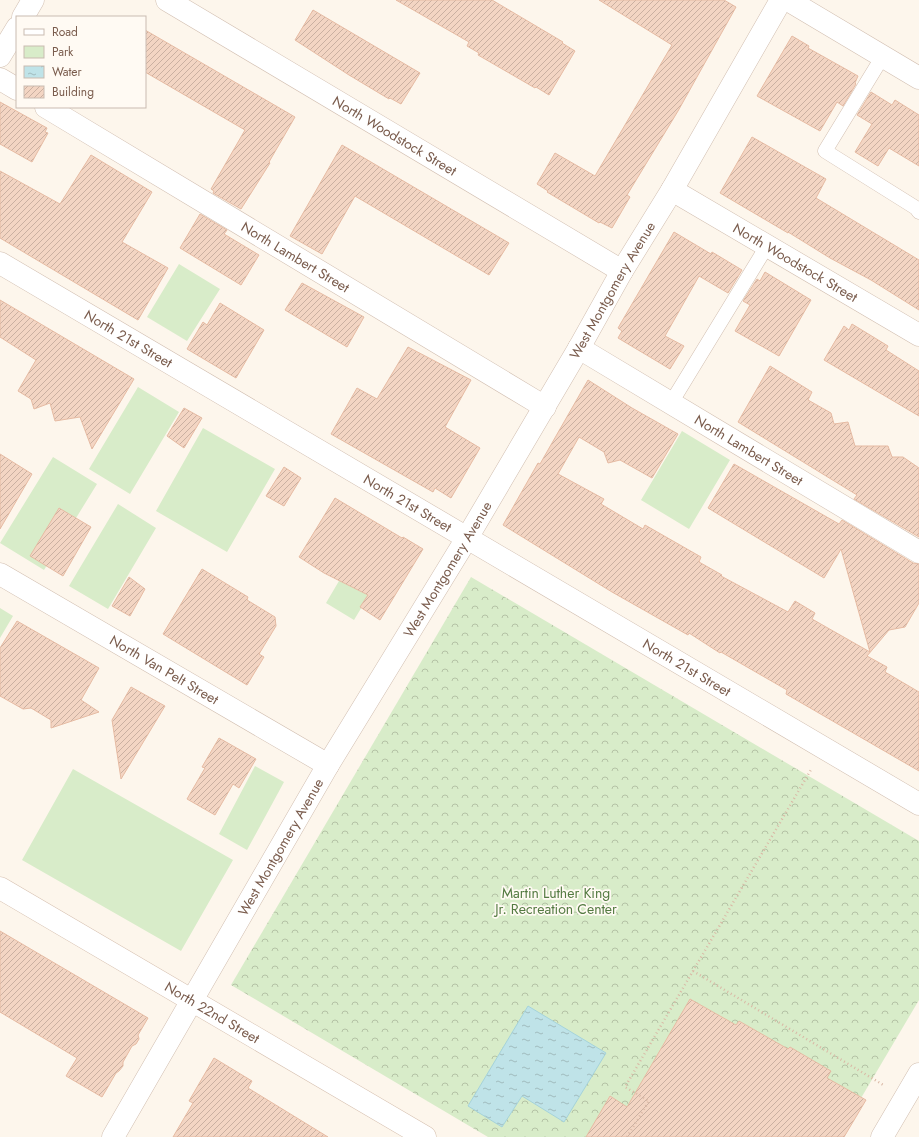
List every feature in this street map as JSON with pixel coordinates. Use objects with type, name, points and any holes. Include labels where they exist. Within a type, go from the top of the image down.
[{"type":"street","points":[[24,16],[33,0]]},
{"type":"street","name":"North Woodstock Street","points":[[167,0],[622,271]]},
{"type":"street","name":"West Montgomery Avenue","points":[[113,1137],[328,765],[467,538],[579,348],[622,271],[672,190],[781,0]]},
{"type":"street","points":[[788,0],[919,78]]},
{"type":"street","points":[[0,56],[16,30]]},
{"type":"street","points":[[0,79],[16,88]]},
{"type":"street","name":"North Lambert Street","points":[[48,108],[545,406]]},
{"type":"street","name":"North Woodstock Street","points":[[672,190],[919,335]]},
{"type":"street","name":"North 21st Street","points":[[0,263],[919,804]]},
{"type":"street","name":"North Lambert Street","points":[[579,348],[919,552]]},
{"type":"street","name":"North Van Pelt Street","points":[[0,574],[328,765]]},
{"type":"street","name":"North 22nd Street","points":[[0,888],[424,1137]]},
{"type":"street","points":[[882,1137],[919,1074]]},
{"type":"lane","points":[[882,56],[825,151],[916,208],[919,212]]},
{"type":"lane","points":[[671,403],[768,246]]},
{"type":"path","points":[[627,1137],[649,1101],[625,1087],[824,748]]},
{"type":"path","points":[[693,971],[905,1098]]},
{"type":"green space","points":[[179,264],[220,289],[187,341],[147,317]]},
{"type":"green space","points":[[138,387],[179,412],[130,494],[89,469]]},
{"type":"green space","points":[[203,428],[275,469],[227,552],[156,511]]},
{"type":"green space","points":[[682,431],[730,460],[689,529],[641,500]]},
{"type":"green space","points":[[53,457],[97,484],[44,570],[0,543]]},
{"type":"green space","points":[[118,504],[156,528],[108,609],[69,586]]},
{"type":"green space","points":[[372,525],[401,542],[354,620],[326,603]]},
{"type":"green space","name":"Martin Luther King Jr. Recreation Center","points":[[471,577],[919,841],[919,1000],[838,1137],[488,1137],[231,985]]},
{"type":"green space","points":[[0,608],[13,616],[0,638]]},
{"type":"green space","points":[[255,766],[284,782],[247,850],[219,834]]},
{"type":"green space","points":[[73,769],[233,860],[181,951],[22,860]]},
{"type":"water","points":[[528,1006],[606,1053],[564,1122],[522,1096],[502,1127],[468,1106]]},
{"type":"building","points":[[396,0],[492,0],[563,42],[562,43],[575,51],[549,95],[478,55],[479,53],[467,46],[469,42]]},
{"type":"building","points":[[599,0],[724,0],[736,7],[678,111],[627,195],[630,197],[612,228],[600,222],[599,223],[547,192],[548,191],[537,184],[555,153],[595,176],[672,45]]},
{"type":"building","points":[[313,10],[420,73],[401,104],[390,98],[389,99],[349,75],[295,40]]},
{"type":"building","points":[[146,31],[295,117],[269,162],[270,163],[241,209],[213,193],[214,191],[211,189],[245,130],[146,73]]},
{"type":"building","points":[[792,36],[809,46],[808,48],[858,76],[855,83],[856,84],[843,106],[837,102],[820,131],[757,96]]},
{"type":"building","points":[[871,92],[892,105],[895,100],[919,115],[919,166],[889,148],[878,166],[855,152],[872,124],[857,115]]},
{"type":"building","points":[[0,102],[47,128],[45,132],[48,133],[32,162],[0,144]]},
{"type":"building","points":[[752,137],[826,179],[816,198],[919,260],[919,310],[871,280],[830,258],[720,193]]},
{"type":"building","points":[[342,145],[509,243],[489,275],[355,196],[322,254],[290,236]]},
{"type":"building","points":[[91,155],[152,192],[122,242],[168,268],[138,320],[0,238],[0,171],[60,204]]},
{"type":"building","points":[[200,214],[227,230],[224,234],[259,255],[241,285],[180,248]]},
{"type":"building","points":[[674,232],[742,270],[728,293],[699,276],[665,336],[684,346],[670,369],[618,338],[622,331],[618,328]]},
{"type":"building","points":[[765,272],[811,300],[779,356],[735,331],[750,305],[743,301],[757,279],[760,281]]},
{"type":"building","points":[[302,283],[364,317],[347,347],[285,310]]},
{"type":"building","points":[[0,300],[134,379],[92,449],[80,417],[55,421],[50,403],[34,409],[31,399],[18,391],[36,360],[0,337]]},
{"type":"building","points":[[220,303],[264,330],[236,378],[187,349],[203,322],[207,325]]},
{"type":"building","points":[[852,324],[888,346],[886,350],[919,371],[919,416],[824,360],[844,326],[849,330]]},
{"type":"building","points":[[408,347],[471,380],[445,427],[480,448],[451,498],[435,488],[433,492],[331,434],[357,388],[377,399]]},
{"type":"building","points":[[770,366],[812,392],[808,400],[831,413],[834,424],[848,422],[855,446],[888,446],[892,457],[903,457],[919,468],[919,537],[854,499],[857,495],[738,422]]},
{"type":"building","points":[[588,380],[632,408],[678,434],[652,478],[620,460],[608,463],[604,452],[579,437],[558,474],[604,499],[601,504],[643,529],[645,525],[701,557],[699,562],[722,575],[721,576],[788,612],[795,601],[815,613],[812,619],[870,652],[841,549],[824,578],[708,508],[734,464],[839,524],[842,520],[913,563],[919,564],[919,603],[905,627],[889,630],[867,656],[887,667],[885,672],[919,692],[919,771],[786,694],[787,690],[721,652],[720,653],[689,633],[688,635],[612,592],[503,525]]},
{"type":"building","points":[[184,408],[202,418],[184,448],[167,436]]},
{"type":"building","points":[[0,454],[32,474],[0,529]]},
{"type":"building","points":[[284,467],[301,478],[284,506],[266,496]]},
{"type":"building","points":[[335,498],[423,549],[380,620],[360,607],[368,595],[324,573],[299,557]]},
{"type":"building","points":[[59,508],[91,527],[63,576],[30,556]]},
{"type":"building","points":[[202,569],[248,597],[247,600],[275,617],[276,626],[259,654],[264,657],[247,685],[163,634]]},
{"type":"building","points":[[129,577],[145,589],[130,616],[112,606]]},
{"type":"building","points":[[17,621],[99,668],[81,700],[99,712],[51,728],[51,720],[31,708],[23,709],[0,696],[0,648]]},
{"type":"building","points":[[131,687],[165,706],[121,779],[112,720]]},
{"type":"building","points":[[219,738],[256,759],[239,788],[233,784],[215,815],[187,799],[205,768],[202,767]]},
{"type":"building","points":[[0,931],[148,1018],[138,1035],[139,1039],[136,1044],[132,1046],[123,1062],[123,1066],[116,1073],[102,1097],[66,1076],[77,1058],[0,1012]]},
{"type":"building","points":[[690,999],[736,1025],[739,1021],[788,1049],[790,1047],[831,1071],[827,1078],[866,1100],[844,1137],[586,1137],[610,1096],[627,1107]]},
{"type":"building","points":[[214,1058],[252,1081],[248,1088],[328,1137],[173,1137],[193,1103],[189,1101]]}]
